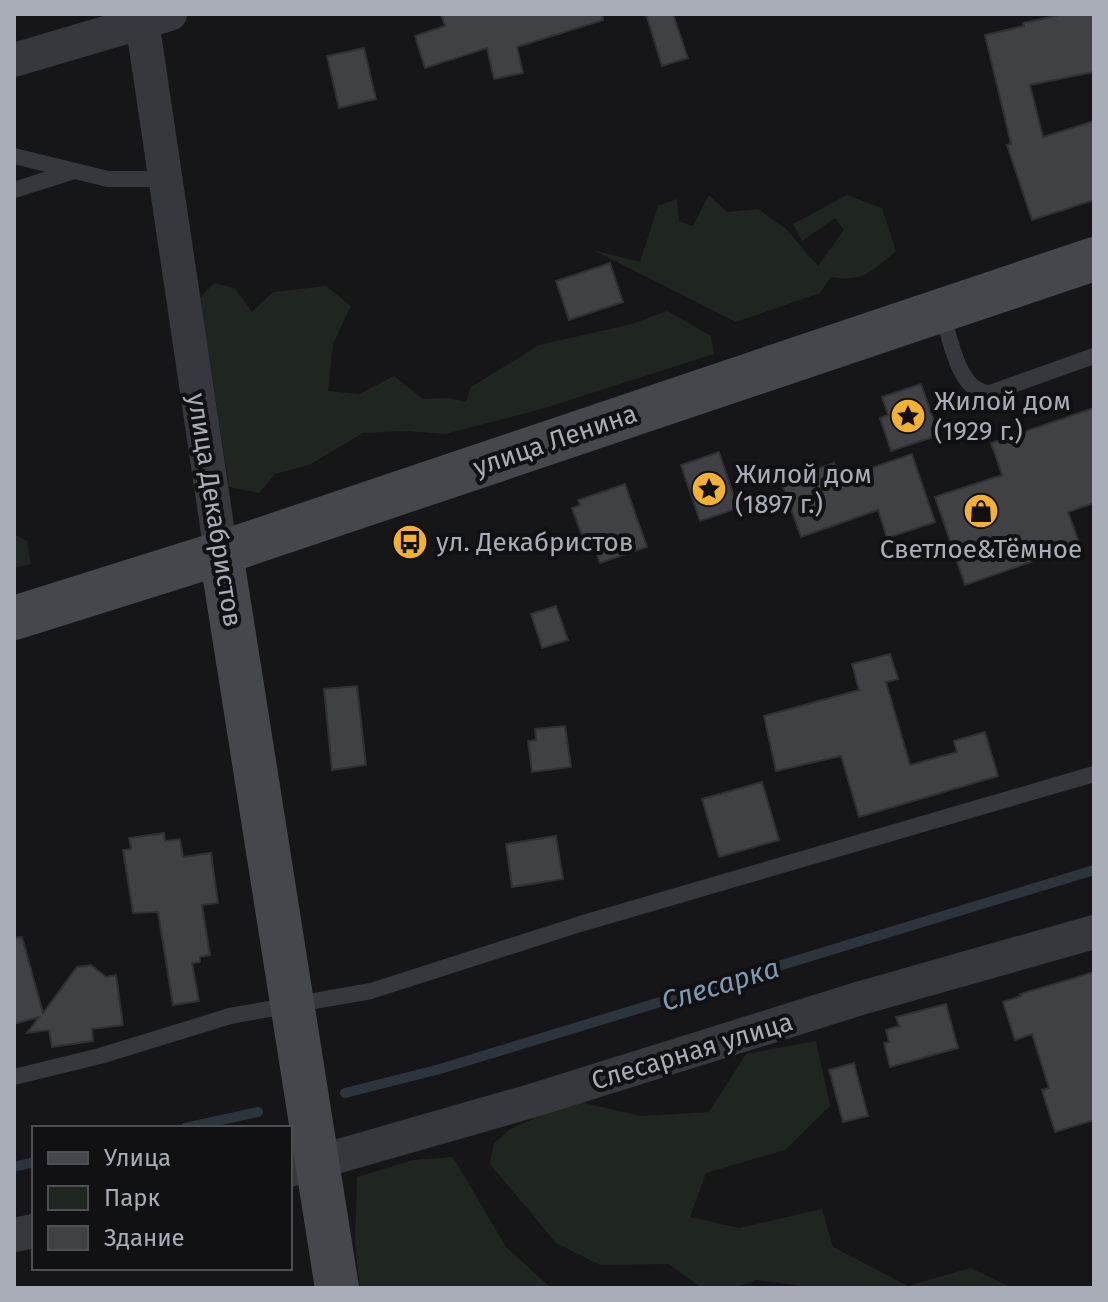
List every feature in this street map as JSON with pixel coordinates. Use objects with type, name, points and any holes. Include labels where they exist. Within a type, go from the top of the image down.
[{"type":"main road","name":"улица Ленина","points":[[14,618],[221,553],[1094,259]]},
{"type":"main road","name":"улица Декабристов","points":[[221,553],[293,1005],[304,1167]]},
{"type":"main road","points":[[304,1167],[337,1288]]},
{"type":"street","points":[[14,60],[151,17]]},
{"type":"street","name":"улица Декабристов","points":[[151,17],[165,179],[221,553]]},
{"type":"street","name":"Слесарная улица","points":[[304,1167],[861,998],[1094,932]]},
{"type":"lane","points":[[14,156],[108,179],[165,179]]},
{"type":"lane","points":[[14,190],[76,171]]},
{"type":"lane","points":[[941,311],[964,378],[971,388],[980,393],[990,393],[1094,356]]},
{"type":"lane","points":[[14,1077],[100,1056],[230,1016],[371,991],[580,924],[1094,774]]},
{"type":"green space","points":[[709,195],[727,212],[758,209],[786,229],[818,266],[844,230],[835,218],[802,241],[793,224],[847,195],[882,208],[896,251],[867,273],[851,278],[831,277],[820,293],[736,322],[593,250],[640,262],[658,206],[677,199],[679,221],[693,226]]},
{"type":"green space","points":[[214,283],[235,288],[252,312],[273,292],[326,286],[351,306],[333,344],[328,391],[359,394],[394,376],[423,399],[449,398],[466,402],[471,387],[539,345],[632,324],[667,311],[711,336],[714,354],[538,410],[445,434],[407,431],[363,433],[309,465],[275,474],[259,493],[229,487],[200,298]]},
{"type":"green space","points":[[14,534],[27,541],[31,564],[14,568]]},
{"type":"green space","points":[[816,1041],[830,1106],[785,1150],[706,1173],[690,1217],[739,1228],[822,1209],[833,1247],[908,1286],[970,1268],[1013,1288],[818,1288],[757,1280],[735,1288],[702,1288],[668,1264],[600,1265],[556,1243],[490,1164],[494,1143],[510,1129],[575,1101],[641,1116],[709,1112],[746,1054]]},
{"type":"green space","points":[[453,1157],[506,1247],[549,1286],[556,1288],[360,1288],[355,1245],[357,1177],[413,1160]]},
{"type":"building","points":[[441,14],[602,14],[603,20],[517,47],[523,73],[494,79],[487,48],[425,68],[415,36],[445,26]]},
{"type":"building","points":[[646,14],[673,14],[688,58],[662,66]]},
{"type":"building","points":[[1064,14],[1094,14],[1094,72],[1030,85],[1043,137],[1094,121],[1094,200],[1032,220],[1007,145],[1011,144],[985,35]]},
{"type":"building","points":[[364,48],[376,99],[339,108],[327,56]]},
{"type":"building","points":[[610,263],[623,302],[569,320],[556,281]]},
{"type":"building","points":[[921,384],[939,435],[891,451],[880,418],[888,415],[882,397]]},
{"type":"building","points":[[1094,408],[1094,503],[1068,512],[1080,545],[965,585],[935,497],[1002,475],[991,443]]},
{"type":"building","points":[[719,452],[738,508],[700,521],[681,465]]},
{"type":"building","points":[[912,454],[935,522],[887,538],[878,510],[801,537],[781,481],[834,463],[839,479]]},
{"type":"building","points":[[625,484],[647,547],[600,563],[593,544],[586,547],[572,508],[580,505],[578,500]]},
{"type":"building","points":[[556,606],[568,640],[542,648],[531,614]]},
{"type":"building","points":[[890,654],[898,679],[886,682],[910,765],[957,752],[954,741],[985,732],[998,776],[859,817],[841,756],[776,771],[764,716],[859,690],[852,664]]},
{"type":"building","points":[[357,686],[366,765],[332,770],[324,689]]},
{"type":"building","points":[[565,726],[571,767],[532,772],[528,741],[536,740],[535,729]]},
{"type":"building","points":[[762,782],[779,840],[719,857],[702,799]]},
{"type":"building","points":[[164,833],[165,841],[180,839],[183,857],[211,853],[218,903],[202,905],[210,955],[192,963],[199,1001],[173,1005],[158,912],[133,913],[123,850],[131,849],[129,838]]},
{"type":"building","points":[[556,836],[563,879],[512,887],[506,844]]},
{"type":"building","points":[[22,937],[43,1013],[77,967],[91,965],[106,977],[116,975],[123,1025],[92,1029],[93,1041],[52,1047],[49,1030],[27,1033],[39,1017],[14,1024],[14,938]]},
{"type":"building","points":[[1094,972],[1094,1120],[1055,1132],[1042,1090],[1049,1088],[1032,1034],[1015,1040],[1003,1002]]},
{"type":"building","points":[[946,1004],[958,1048],[890,1067],[884,1043],[889,1042],[886,1030],[899,1026],[896,1017]]},
{"type":"building","points":[[854,1063],[868,1116],[843,1122],[829,1070]]},
{"type":"waterway","name":"Слесарка","points":[[345,1093],[440,1069],[1094,870]]},
{"type":"waterway","name":"Слесарка","points":[[194,1126],[258,1112]]},
{"type":"waterway","name":"Слесарка","points":[[14,1167],[32,1162]]},
{"type":"place","name":"Жилой дом (1929 г.)","points":[[908,416]]},
{"type":"place","name":"Жилой дом (1897 г.)","points":[[709,489]]},
{"type":"place","name":"Светлое&Тёмное","points":[[981,511]]},
{"type":"place","name":"ул. Декабристов","points":[[410,542]]}]
